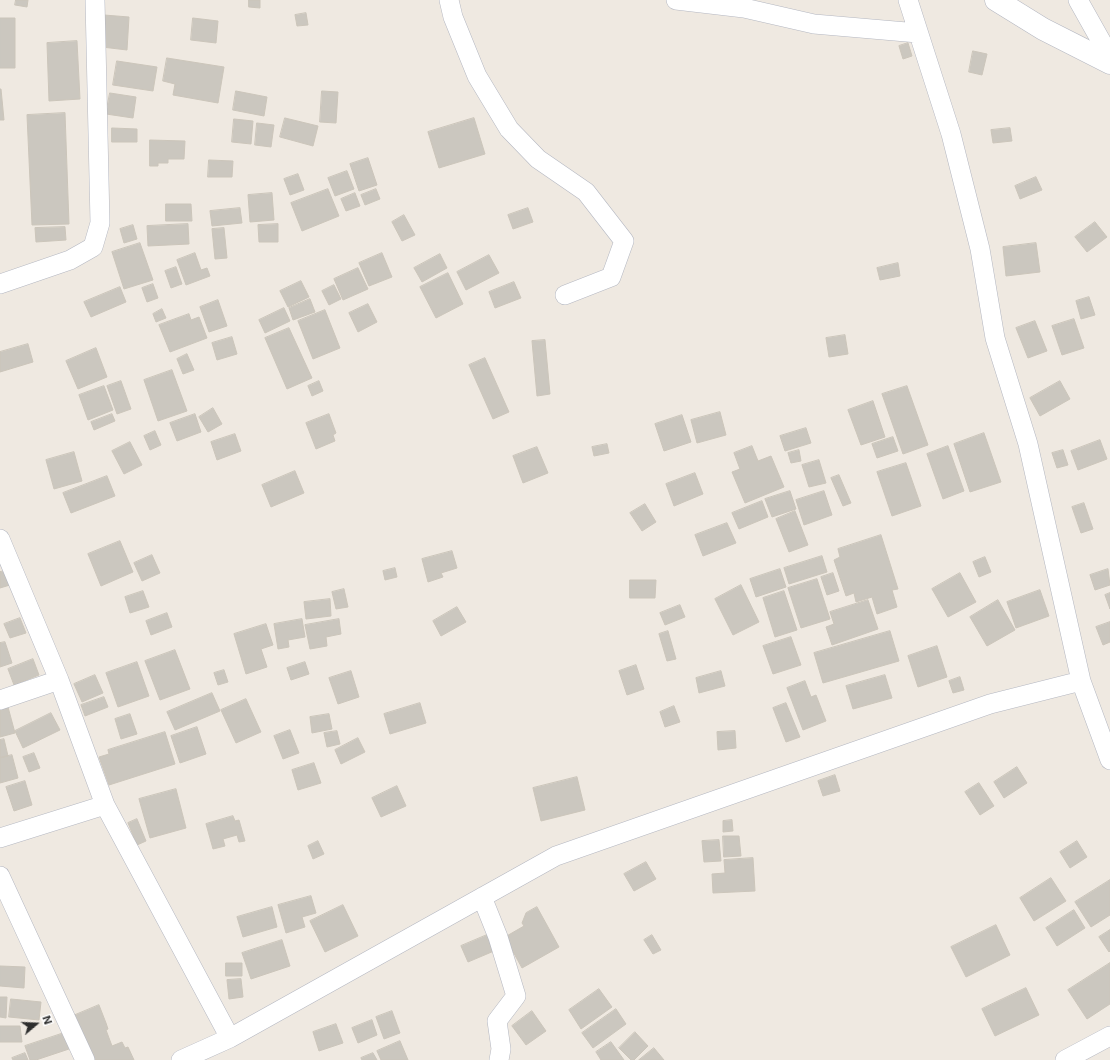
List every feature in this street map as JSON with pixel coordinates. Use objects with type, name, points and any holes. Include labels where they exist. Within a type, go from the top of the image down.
[{"type":"street","points":[[0,284],[70,260],[93,247],[100,223],[95,0]]},
{"type":"street","points":[[449,0],[453,17],[477,76],[509,129],[538,159],[586,192],[624,241],[611,277],[565,295]]},
{"type":"street","points":[[676,0],[744,8],[814,24],[918,33]]},
{"type":"street","points":[[908,0],[952,134],[980,249],[995,338],[1028,444],[1081,681],[1110,760]]},
{"type":"street","points":[[996,0],[1043,29],[1110,63]]},
{"type":"street","points":[[1078,0],[1110,57]]},
{"type":"street","points":[[0,539],[59,680],[105,805],[230,1038]]},
{"type":"street","points":[[0,700],[59,680]]},
{"type":"street","points":[[181,1060],[230,1038],[556,856],[990,704],[1081,681]]},
{"type":"street","points":[[0,838],[105,805]]},
{"type":"street","points":[[0,876],[85,1060]]},
{"type":"street","points":[[482,897],[498,937],[516,996],[497,1021],[501,1049],[500,1060]]},
{"type":"street","points":[[1065,1060],[1110,1036]]},
{"type":"building","points":[[16,0],[28,0],[27,7],[15,5]]},
{"type":"building","points":[[249,0],[260,0],[260,8],[249,7]]},
{"type":"building","points":[[306,13],[308,25],[297,26],[295,15]]},
{"type":"building","points":[[104,15],[129,17],[127,50],[102,47]]},
{"type":"building","points":[[0,18],[15,18],[15,68],[0,68]]},
{"type":"building","points":[[193,18],[218,21],[216,43],[191,40]]},
{"type":"building","points":[[77,41],[80,99],[49,101],[47,43]]},
{"type":"building","points":[[908,43],[912,56],[903,59],[899,46]]},
{"type":"building","points":[[973,51],[987,54],[982,75],[969,72]]},
{"type":"building","points":[[167,58],[224,67],[218,103],[173,95],[175,84],[163,81]]},
{"type":"building","points":[[117,61],[157,67],[153,91],[113,85]]},
{"type":"building","points":[[1,89],[4,120],[0,120]]},
{"type":"building","points":[[236,91],[267,97],[264,116],[233,110]]},
{"type":"building","points":[[322,91],[338,92],[336,123],[320,122]]},
{"type":"building","points":[[110,93],[136,97],[133,118],[106,114]]},
{"type":"building","points":[[65,113],[69,224],[32,225],[27,115]]},
{"type":"building","points":[[285,118],[318,126],[313,146],[280,137]]},
{"type":"building","points":[[474,118],[485,154],[439,168],[428,132]]},
{"type":"building","points":[[234,119],[253,121],[251,144],[232,142]]},
{"type":"building","points":[[257,123],[274,125],[271,147],[255,145]]},
{"type":"building","points":[[112,128],[137,129],[137,142],[112,142]]},
{"type":"building","points":[[1010,128],[1012,141],[993,143],[991,130]]},
{"type":"building","points":[[150,140],[185,141],[184,159],[168,159],[168,163],[158,163],[158,166],[150,166]]},
{"type":"building","points":[[368,158],[377,185],[359,191],[350,164]]},
{"type":"building","points":[[209,160],[233,161],[232,177],[208,177]]},
{"type":"building","points":[[347,171],[354,189],[335,196],[328,178]]},
{"type":"building","points":[[298,174],[304,190],[290,195],[284,179]]},
{"type":"building","points":[[1036,177],[1042,190],[1020,199],[1015,186]]},
{"type":"building","points":[[328,189],[339,216],[302,231],[291,203]]},
{"type":"building","points":[[376,189],[380,199],[365,205],[361,195]]},
{"type":"building","points":[[272,193],[274,220],[250,222],[248,195]]},
{"type":"building","points":[[355,193],[360,206],[346,211],[341,199]]},
{"type":"building","points":[[166,204],[191,204],[192,221],[166,221]]},
{"type":"building","points":[[240,208],[242,223],[212,226],[210,211]]},
{"type":"building","points":[[528,208],[533,222],[513,229],[508,215]]},
{"type":"building","points":[[404,215],[415,235],[402,241],[392,222]]},
{"type":"building","points":[[1095,222],[1107,237],[1087,252],[1075,237]]},
{"type":"building","points":[[188,224],[189,244],[148,246],[147,226]]},
{"type":"building","points":[[278,224],[278,242],[259,242],[258,225]]},
{"type":"building","points":[[133,225],[137,239],[124,243],[120,229]]},
{"type":"building","points":[[65,227],[66,240],[36,242],[35,228]]},
{"type":"building","points":[[224,228],[227,258],[215,259],[212,229]]},
{"type":"building","points":[[140,243],[153,280],[124,289],[112,252]]},
{"type":"building","points":[[1036,243],[1040,272],[1006,276],[1003,247]]},
{"type":"building","points":[[195,253],[201,270],[207,268],[210,276],[186,285],[177,260]]},
{"type":"building","points":[[382,253],[392,277],[369,286],[359,263]]},
{"type":"building","points":[[440,254],[447,268],[422,282],[414,268]]},
{"type":"building","points":[[489,255],[499,273],[466,290],[457,272]]},
{"type":"building","points":[[898,263],[900,276],[880,280],[877,268]]},
{"type":"building","points":[[176,267],[182,284],[171,288],[165,271]]},
{"type":"building","points":[[358,268],[368,289],[343,300],[334,279]]},
{"type":"building","points":[[448,273],[463,304],[436,318],[420,287]]},
{"type":"building","points":[[301,281],[309,297],[288,307],[280,291]]},
{"type":"building","points":[[514,282],[521,298],[495,308],[489,292]]},
{"type":"building","points":[[153,284],[158,298],[147,302],[142,288]]},
{"type":"building","points":[[334,285],[341,299],[329,305],[322,291]]},
{"type":"building","points":[[120,287],[126,302],[91,317],[84,302]]},
{"type":"building","points":[[1089,297],[1095,315],[1081,319],[1076,301]]},
{"type":"building","points":[[310,299],[315,312],[293,320],[289,308]]},
{"type":"building","points":[[218,300],[227,326],[209,332],[200,307]]},
{"type":"building","points":[[368,304],[377,322],[358,332],[349,313]]},
{"type":"building","points":[[284,308],[290,321],[265,333],[259,320]]},
{"type":"building","points":[[162,309],[166,318],[156,322],[153,314]]},
{"type":"building","points":[[325,310],[340,348],[313,359],[298,321]]},
{"type":"building","points":[[189,314],[191,320],[199,317],[207,338],[170,352],[159,325]]},
{"type":"building","points":[[1074,319],[1084,348],[1062,355],[1052,326]]},
{"type":"building","points":[[1035,321],[1047,351],[1028,358],[1016,328]]},
{"type":"building","points":[[289,328],[312,378],[287,389],[265,338]]},
{"type":"building","points":[[845,335],[848,354],[829,357],[826,338]]},
{"type":"building","points":[[232,337],[237,354],[217,360],[212,343]]},
{"type":"building","points":[[545,340],[550,394],[537,396],[532,341]]},
{"type":"building","points":[[28,344],[33,362],[0,372],[0,352]]},
{"type":"building","points":[[96,348],[107,377],[78,389],[66,361]]},
{"type":"building","points":[[187,354],[194,370],[183,374],[177,359]]},
{"type":"building","points":[[485,358],[509,412],[493,419],[469,365]]},
{"type":"building","points":[[172,370],[187,411],[158,421],[144,380]]},
{"type":"building","points":[[121,381],[131,409],[117,414],[107,386]]},
{"type":"building","points":[[319,381],[323,391],[312,396],[308,386]]},
{"type":"building","points":[[1060,381],[1070,399],[1040,416],[1030,398]]},
{"type":"building","points":[[104,386],[113,410],[88,420],[79,395]]},
{"type":"building","points":[[907,386],[928,445],[903,454],[882,394]]},
{"type":"building","points":[[873,401],[885,437],[861,445],[848,410]]},
{"type":"building","points":[[213,408],[222,424],[208,432],[199,417]]},
{"type":"building","points":[[720,412],[726,435],[697,443],[691,420]]},
{"type":"building","points":[[112,414],[115,421],[94,430],[91,422]]},
{"type":"building","points":[[195,414],[201,432],[177,441],[170,423]]},
{"type":"building","points":[[329,414],[336,433],[333,435],[335,441],[316,449],[306,423]]},
{"type":"building","points":[[682,415],[691,442],[664,451],[655,424]]},
{"type":"building","points":[[806,428],[811,443],[785,451],[780,436]]},
{"type":"building","points":[[155,431],[161,445],[150,450],[144,436]]},
{"type":"building","points":[[984,433],[1001,482],[970,492],[954,444]]},
{"type":"building","points":[[235,434],[241,451],[217,460],[211,442]]},
{"type":"building","points":[[893,437],[898,451],[877,458],[872,444]]},
{"type":"building","points":[[1100,440],[1107,459],[1078,470],[1071,451]]},
{"type":"building","points":[[130,442],[142,465],[124,474],[112,451]]},
{"type":"building","points":[[607,444],[609,453],[594,456],[592,447]]},
{"type":"building","points":[[752,446],[758,461],[771,456],[784,487],[745,503],[732,472],[740,469],[734,453]]},
{"type":"building","points":[[948,446],[964,491],[943,499],[927,454]]},
{"type":"building","points":[[537,447],[548,473],[523,483],[513,456]]},
{"type":"building","points":[[799,450],[801,461],[791,463],[788,453]]},
{"type":"building","points":[[1063,450],[1068,465],[1057,468],[1052,453]]},
{"type":"building","points":[[74,452],[82,481],[54,489],[46,460]]},
{"type":"building","points":[[819,460],[826,483],[809,487],[802,465]]},
{"type":"building","points":[[906,463],[921,506],[892,516],[877,472]]},
{"type":"building","points":[[295,471],[304,493],[271,507],[262,485]]},
{"type":"building","points":[[695,473],[703,494],[674,506],[666,484]]},
{"type":"building","points":[[839,475],[851,503],[843,506],[831,478]]},
{"type":"building","points":[[107,476],[115,496],[71,513],[63,493]]},
{"type":"building","points":[[790,491],[796,509],[772,517],[765,499]]},
{"type":"building","points":[[824,491],[832,515],[804,525],[796,500]]},
{"type":"building","points":[[762,501],[768,517],[739,529],[732,513]]},
{"type":"building","points":[[1084,503],[1093,529],[1081,533],[1072,507]]},
{"type":"building","points":[[645,504],[656,522],[642,531],[630,513]]},
{"type":"building","points":[[795,511],[808,545],[789,552],[776,519]]},
{"type":"building","points":[[727,523],[736,543],[703,556],[695,535]]},
{"type":"building","points":[[881,535],[898,589],[892,590],[897,607],[877,614],[872,597],[856,602],[854,593],[846,596],[834,560],[840,557],[838,549]]},
{"type":"building","points":[[120,541],[133,572],[101,586],[88,554]]},
{"type":"building","points":[[452,551],[457,568],[441,573],[443,577],[428,582],[422,559]]},
{"type":"building","points":[[152,555],[160,573],[142,581],[134,563]]},
{"type":"building","points":[[822,556],[827,572],[789,584],[784,568]]},
{"type":"building","points":[[985,557],[991,572],[979,577],[973,562]]},
{"type":"building","points":[[395,568],[397,577],[385,580],[383,571]]},
{"type":"building","points":[[780,569],[786,587],[756,597],[750,579]]},
{"type":"building","points":[[1108,569],[1110,585],[1095,590],[1090,575]]},
{"type":"building","points":[[5,571],[10,585],[0,588],[0,572]]},
{"type":"building","points":[[833,573],[839,591],[827,595],[821,577]]},
{"type":"building","points":[[960,573],[976,602],[948,617],[932,589]]},
{"type":"building","points":[[817,579],[830,619],[801,628],[788,588]]},
{"type":"building","points":[[630,580],[656,580],[655,598],[630,598]]},
{"type":"building","points":[[741,585],[759,622],[733,635],[715,599]]},
{"type":"building","points":[[344,589],[348,607],[336,609],[332,592]]},
{"type":"building","points":[[1040,590],[1049,616],[1016,628],[1007,602]]},
{"type":"building","points":[[143,591],[149,607],[130,613],[125,597]]},
{"type":"building","points":[[784,591],[797,630],[775,637],[763,598]]},
{"type":"building","points":[[1110,593],[1110,609],[1105,595]]},
{"type":"building","points":[[330,599],[331,616],[306,619],[304,602]]},
{"type":"building","points":[[868,600],[878,629],[832,645],[826,627],[834,624],[830,612]]},
{"type":"building","points":[[998,600],[1015,630],[987,646],[970,617]]},
{"type":"building","points":[[680,605],[685,617],[665,625],[660,613]]},
{"type":"building","points":[[457,607],[466,622],[441,636],[433,621]]},
{"type":"building","points":[[167,613],[172,627],[151,635],[146,621]]},
{"type":"building","points":[[20,618],[26,633],[10,638],[4,624]]},
{"type":"building","points":[[302,619],[305,637],[288,640],[289,647],[278,649],[274,624]]},
{"type":"building","points":[[339,619],[341,634],[326,637],[327,646],[310,649],[305,625]]},
{"type":"building","points":[[1110,622],[1110,642],[1103,645],[1096,627]]},
{"type":"building","points":[[266,624],[273,645],[261,649],[267,667],[246,674],[234,634]]},
{"type":"building","points":[[668,631],[676,659],[667,661],[659,634]]},
{"type":"building","points":[[890,631],[899,661],[823,683],[814,653]]},
{"type":"building","points":[[791,637],[801,665],[773,674],[763,646]]},
{"type":"building","points":[[5,642],[12,663],[0,667],[0,643]]},
{"type":"building","points":[[937,646],[947,677],[918,687],[908,656]]},
{"type":"building","points":[[175,650],[190,689],[160,700],[145,661]]},
{"type":"building","points":[[33,659],[39,675],[14,685],[8,669]]},
{"type":"building","points":[[137,662],[149,696],[118,707],[106,673]]},
{"type":"building","points":[[305,662],[309,674],[291,680],[287,668]]},
{"type":"building","points":[[636,665],[644,689],[627,695],[619,671]]},
{"type":"building","points":[[224,670],[228,682],[218,685],[214,673]]},
{"type":"building","points":[[351,671],[359,697],[338,704],[329,678]]},
{"type":"building","points":[[721,671],[725,686],[699,693],[696,678]]},
{"type":"building","points":[[95,675],[103,693],[82,702],[74,684]]},
{"type":"building","points":[[885,675],[892,698],[853,709],[846,686]]},
{"type":"building","points":[[960,677],[964,690],[953,693],[949,681]]},
{"type":"building","points":[[805,681],[811,697],[816,695],[826,721],[803,730],[787,688]]},
{"type":"building","points":[[212,693],[220,711],[175,730],[167,712]]},
{"type":"building","points":[[104,697],[108,707],[85,716],[81,705]]},
{"type":"building","points":[[246,699],[261,732],[236,743],[221,710]]},
{"type":"building","points":[[420,703],[426,723],[390,734],[384,714]]},
{"type":"building","points":[[786,703],[800,737],[786,742],[773,708]]},
{"type":"building","points":[[674,706],[680,722],[665,727],[660,712]]},
{"type":"building","points":[[8,707],[15,733],[0,737],[0,709]]},
{"type":"building","points":[[51,713],[60,730],[23,748],[15,731]]},
{"type":"building","points":[[130,714],[137,734],[121,739],[115,719]]},
{"type":"building","points":[[329,714],[332,729],[312,733],[310,717]]},
{"type":"building","points":[[197,727],[206,754],[180,763],[171,736]]},
{"type":"building","points":[[290,730],[299,753],[283,759],[274,736]]},
{"type":"building","points":[[337,731],[340,744],[327,747],[324,733]]},
{"type":"building","points":[[735,731],[736,748],[718,750],[717,732]]},
{"type":"building","points":[[165,732],[175,764],[109,785],[99,757],[109,754],[108,750]]},
{"type":"building","points":[[358,738],[365,752],[341,764],[335,750]]},
{"type":"building","points":[[4,739],[8,756],[0,758],[0,740]]},
{"type":"building","points":[[34,753],[40,768],[29,772],[23,757]]},
{"type":"building","points":[[12,755],[18,778],[0,783],[0,758]]},
{"type":"building","points":[[314,763],[321,783],[298,790],[292,770]]},
{"type":"building","points":[[1017,767],[1027,783],[1004,798],[994,782]]},
{"type":"building","points":[[835,775],[840,791],[823,796],[818,781]]},
{"type":"building","points":[[577,777],[585,810],[541,821],[533,788]]},
{"type":"building","points":[[25,781],[32,805],[14,811],[6,787]]},
{"type":"building","points":[[979,783],[994,806],[980,815],[965,792]]},
{"type":"building","points":[[397,786],[406,806],[381,817],[372,798]]},
{"type":"building","points":[[176,789],[186,828],[150,838],[139,799]]},
{"type":"building","points":[[233,816],[235,821],[239,820],[245,841],[239,842],[237,835],[223,839],[225,846],[213,849],[206,824]]},
{"type":"building","points":[[137,819],[146,841],[137,845],[128,823]]},
{"type":"building","points":[[732,820],[733,831],[723,832],[723,821]]},
{"type":"building","points":[[723,836],[739,836],[741,856],[724,857]]},
{"type":"building","points":[[719,840],[721,861],[704,862],[702,841]]},
{"type":"building","points":[[318,841],[324,854],[313,859],[308,846]]},
{"type":"building","points":[[1077,841],[1087,857],[1070,868],[1060,852]]},
{"type":"building","points":[[753,858],[755,891],[713,893],[712,874],[725,873],[724,860]]},
{"type":"building","points":[[646,862],[656,879],[634,891],[624,874]]},
{"type":"building","points":[[1051,878],[1066,901],[1034,921],[1020,898]]},
{"type":"building","points":[[1110,880],[1110,915],[1091,927],[1075,902]]},
{"type":"building","points":[[311,896],[316,913],[302,917],[305,927],[286,933],[278,905]]},
{"type":"building","points":[[343,905],[358,936],[325,952],[310,921]]},
{"type":"building","points":[[272,907],[277,927],[243,937],[237,917]]},
{"type":"building","points":[[537,907],[559,947],[522,968],[505,937],[524,926],[522,923],[526,913]]},
{"type":"building","points":[[1074,910],[1085,928],[1057,946],[1046,928]]},
{"type":"building","points":[[996,925],[1010,955],[966,977],[951,947]]},
{"type":"building","points":[[1110,930],[1110,951],[1109,952],[1099,937]]},
{"type":"building","points":[[487,935],[494,951],[468,962],[461,946]]},
{"type":"building","points":[[652,935],[661,950],[653,954],[644,940]]},
{"type":"building","points":[[282,940],[290,966],[251,979],[242,953]]},
{"type":"building","points":[[226,963],[242,963],[242,976],[226,976]]},
{"type":"building","points":[[1110,963],[1110,1004],[1087,1019],[1068,990]]},
{"type":"building","points":[[0,966],[25,967],[24,988],[0,986]]},
{"type":"building","points":[[241,979],[243,997],[229,999],[227,980]]},
{"type":"building","points":[[1026,988],[1039,1015],[995,1036],[982,1009]]},
{"type":"building","points":[[599,989],[612,1007],[581,1029],[569,1010]]},
{"type":"building","points":[[0,997],[7,997],[6,1018],[0,1017]]},
{"type":"building","points":[[11,999],[41,1002],[39,1020],[9,1017]]},
{"type":"building","points":[[99,1005],[108,1029],[106,1030],[112,1046],[122,1042],[125,1048],[128,1047],[134,1060],[91,1060],[73,1016]]},
{"type":"building","points":[[616,1009],[626,1024],[593,1048],[582,1033]]},
{"type":"building","points":[[392,1011],[400,1033],[384,1039],[376,1017]]},
{"type":"building","points":[[532,1011],[546,1031],[526,1045],[512,1026]]},
{"type":"building","points":[[372,1020],[377,1035],[358,1043],[352,1028]]},
{"type":"building","points":[[336,1024],[343,1043],[319,1051],[313,1032]]},
{"type":"building","points":[[0,1026],[20,1026],[22,1042],[0,1042]]},
{"type":"building","points":[[635,1032],[648,1046],[634,1060],[631,1060],[619,1048]]},
{"type":"building","points":[[64,1033],[69,1049],[36,1060],[30,1060],[25,1046]]},
{"type":"building","points":[[400,1041],[408,1060],[381,1060],[377,1051]]},
{"type":"building","points":[[611,1042],[624,1060],[601,1060],[596,1052]]},
{"type":"building","points":[[654,1048],[664,1060],[639,1060]]},
{"type":"building","points":[[25,1053],[28,1060],[13,1060],[12,1058]]},
{"type":"building","points":[[373,1053],[377,1060],[362,1060],[361,1058]]}]
